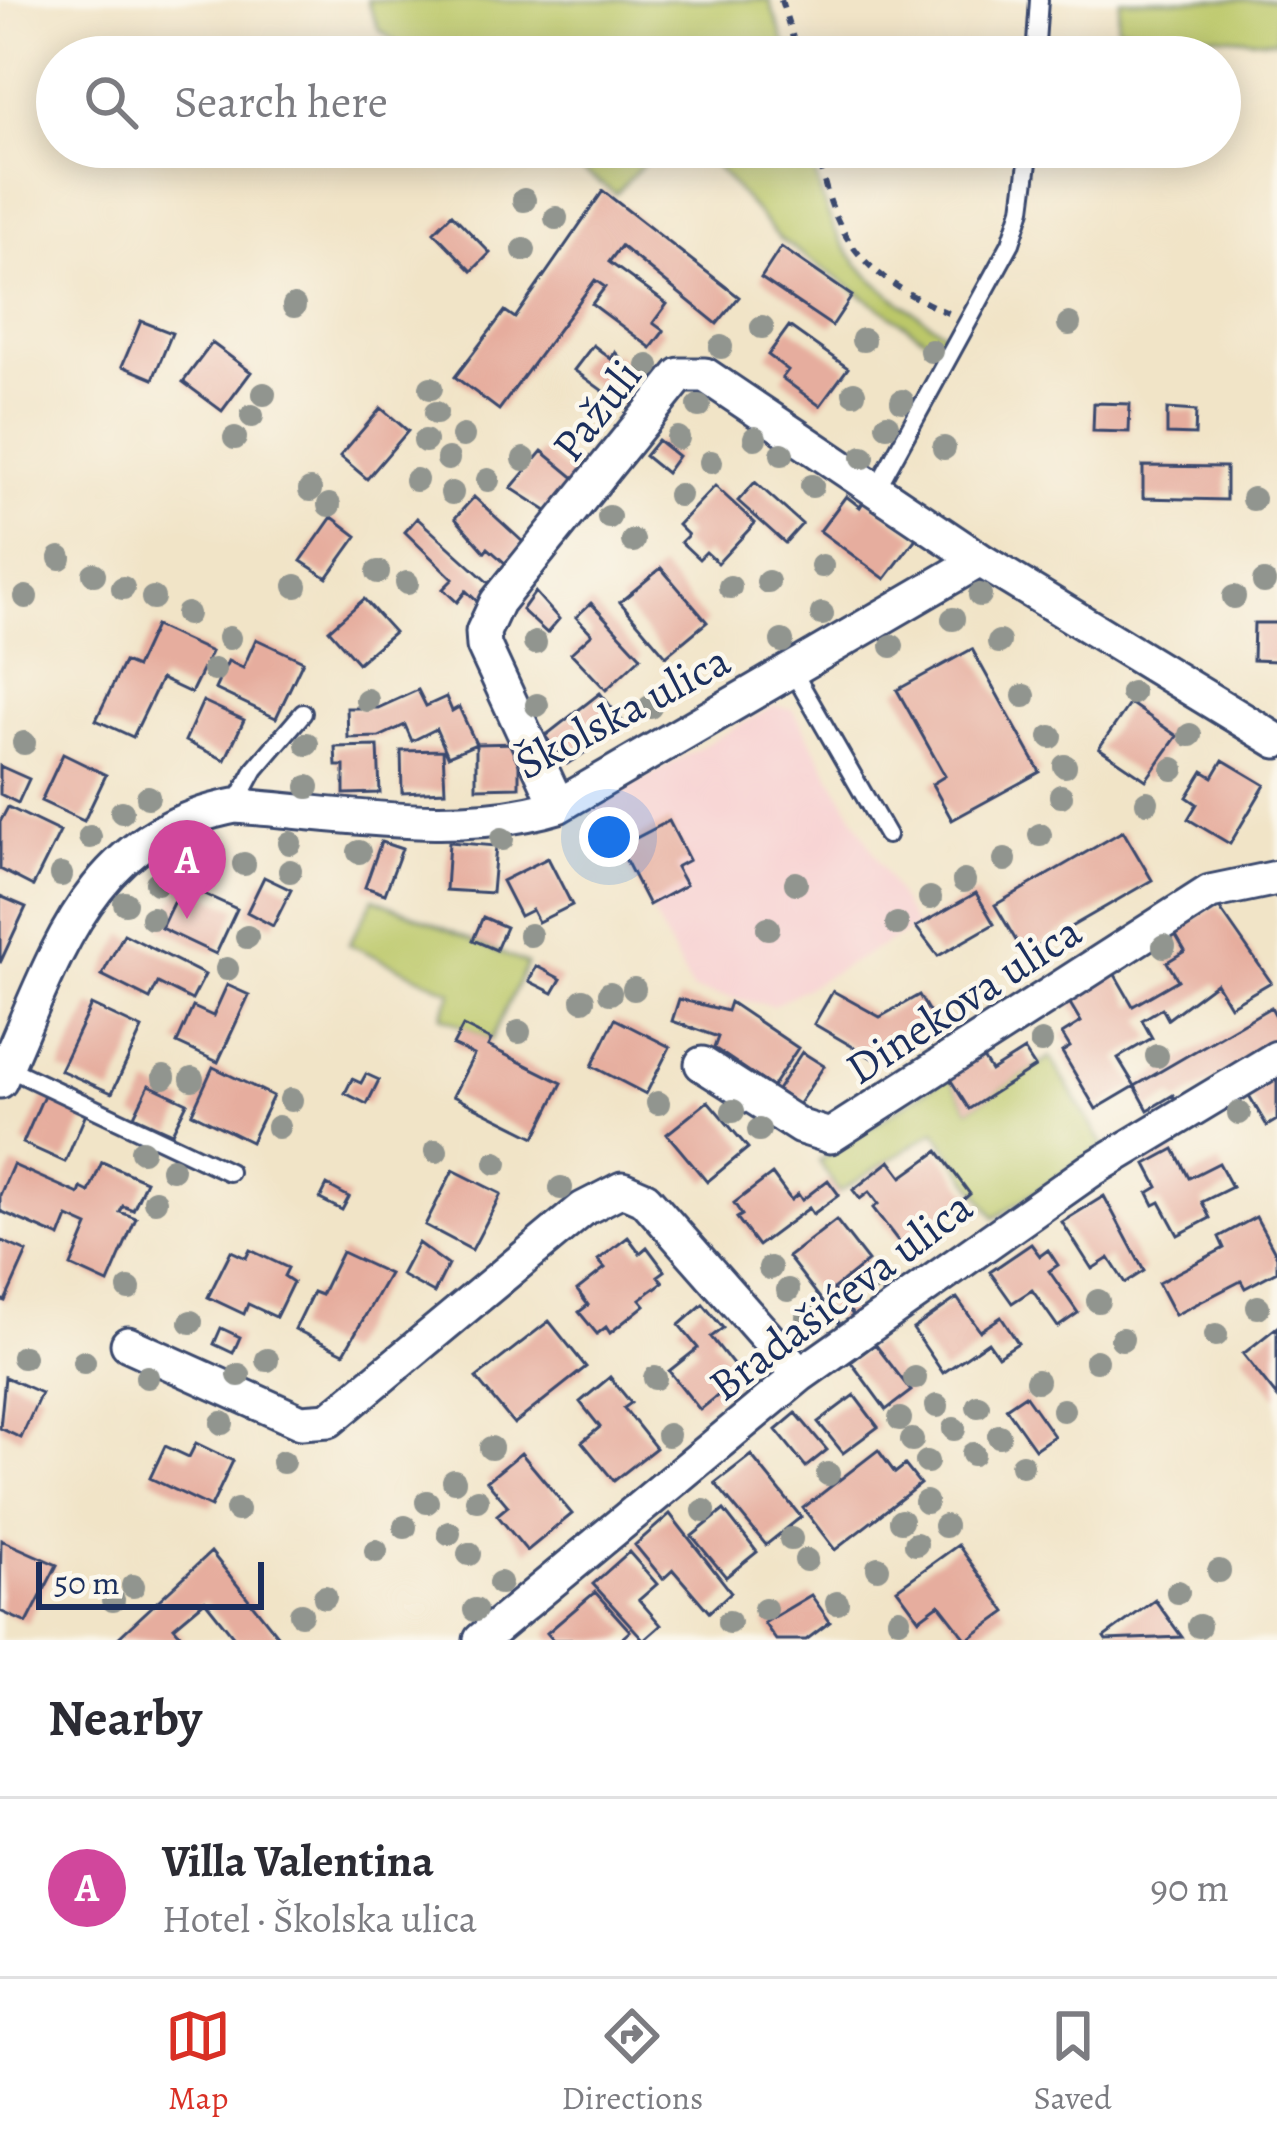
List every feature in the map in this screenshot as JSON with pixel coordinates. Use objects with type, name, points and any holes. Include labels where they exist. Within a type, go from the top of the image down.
[{"type":"street","name":"Pažuli","points":[[558,806],[497,682],[483,632],[497,602],[680,375],[706,375],[980,560]]},
{"type":"street","name":"Školska ulica","points":[[3,1074],[75,920],[104,874],[158,832],[235,806],[461,819],[522,816],[558,806],[980,560]]},
{"type":"street","points":[[980,560],[1277,741]]},
{"type":"street","name":"Dinekova ulica","points":[[701,1064],[801,1127],[830,1136],[1210,892],[1277,878]]},
{"type":"street","name":"Bradašićeva ulica","points":[[481,1640],[800,1375],[1091,1170],[1277,1058]]},
{"type":"street","points":[[128,1344],[301,1422],[329,1420],[583,1209],[622,1189],[645,1199],[800,1375]]},
{"type":"lane","points":[[1036,36],[1039,0]]},
{"type":"lane","points":[[877,488],[1011,243],[1027,168]]},
{"type":"lane","points":[[792,670],[887,835]]},
{"type":"lane","points":[[235,806],[255,770],[303,712]]},
{"type":"lane","points":[[3,1074],[229,1172]]},
{"type":"path","points":[[781,0],[792,36]]},
{"type":"path","points":[[822,168],[838,226],[851,251],[892,288],[970,322]]},
{"type":"shaded area","points":[[774,706],[793,709],[916,927],[773,1006],[692,990],[619,847],[590,809]]},
{"type":"green space","points":[[367,0],[769,0],[782,36],[388,36],[379,30]]},
{"type":"green space","points":[[1120,0],[1277,0],[1277,41],[1117,27]]},
{"type":"green space","points":[[578,168],[640,168],[616,194]]},
{"type":"green space","points":[[717,168],[814,168],[828,214],[854,260],[893,297],[950,336],[942,350],[780,239]]},
{"type":"green space","points":[[374,898],[527,964],[491,1040],[441,1016],[452,992],[349,944]]},
{"type":"green space","points":[[1050,1057],[1104,1146],[995,1218],[935,1131],[839,1192],[819,1161],[948,1076],[969,1109]]},
{"type":"building","points":[[603,191],[739,297],[717,324],[621,246],[609,262],[667,304],[653,323],[664,331],[651,348],[592,304],[605,287],[595,280],[499,410],[455,377],[505,311],[515,318]]},
{"type":"building","points":[[452,214],[490,253],[472,271],[434,232]]},
{"type":"building","points":[[781,247],[852,296],[832,326],[761,278]]},
{"type":"building","points":[[141,321],[172,333],[153,379],[122,366]]},
{"type":"building","points":[[789,326],[848,368],[820,406],[782,378],[788,370],[768,355]]},
{"type":"building","points":[[212,343],[251,372],[222,411],[183,382]]},
{"type":"building","points":[[593,345],[611,359],[615,352],[647,386],[629,410],[574,370]]},
{"type":"building","points":[[1094,403],[1130,404],[1129,432],[1093,431]]},
{"type":"building","points":[[381,408],[408,431],[367,479],[340,456]]},
{"type":"building","points":[[1167,409],[1196,411],[1195,435],[1167,434]]},
{"type":"building","points":[[658,440],[678,456],[666,473],[645,456]]},
{"type":"building","points":[[542,451],[577,480],[550,513],[511,488]]},
{"type":"building","points":[[1143,466],[1226,467],[1226,500],[1143,498]]},
{"type":"building","points":[[755,482],[802,524],[785,543],[738,501]]},
{"type":"building","points":[[715,486],[755,523],[718,563],[706,552],[699,559],[681,542],[688,535],[678,525]]},
{"type":"building","points":[[846,496],[860,507],[865,499],[917,537],[885,579],[820,531]]},
{"type":"building","points":[[474,497],[524,543],[505,563],[488,548],[485,552],[455,518]]},
{"type":"building","points":[[332,517],[357,536],[327,578],[301,561]]},
{"type":"building","points":[[417,518],[493,587],[479,603],[466,591],[457,602],[443,589],[453,579],[405,532]]},
{"type":"building","points":[[661,568],[707,622],[666,656],[620,602]]},
{"type":"building","points":[[535,592],[559,619],[547,633],[522,610]]},
{"type":"building","points":[[364,599],[394,632],[358,663],[329,630]]},
{"type":"building","points":[[591,603],[641,657],[606,690],[571,653],[592,634],[576,617]]},
{"type":"building","points":[[1254,623],[1277,623],[1277,661],[1253,660]]},
{"type":"building","points":[[155,626],[211,652],[191,693],[161,679],[133,737],[96,720],[124,662],[136,667]]},
{"type":"building","points":[[256,639],[303,661],[276,718],[215,689],[228,661],[243,668]]},
{"type":"building","points":[[972,649],[1040,772],[952,820],[932,784],[945,776],[897,690]]},
{"type":"building","points":[[418,690],[426,706],[446,697],[452,711],[459,707],[476,744],[448,756],[436,729],[412,741],[405,725],[379,737],[348,738],[347,708],[378,708]]},
{"type":"building","points":[[600,693],[626,726],[567,764],[545,736]]},
{"type":"building","points":[[203,701],[244,720],[225,760],[185,741]]},
{"type":"building","points":[[1130,703],[1177,736],[1146,780],[1099,748]]},
{"type":"building","points":[[519,743],[519,787],[476,788],[476,744]]},
{"type":"building","points":[[378,746],[380,793],[344,794],[344,766],[336,766],[335,747]]},
{"type":"building","points":[[443,750],[445,791],[402,793],[401,751]]},
{"type":"building","points":[[63,754],[106,775],[84,821],[41,801]]},
{"type":"building","points":[[1223,760],[1265,785],[1230,844],[1188,819],[1197,804],[1187,797],[1203,771],[1213,777]]},
{"type":"building","points":[[0,766],[29,779],[18,803],[0,794]]},
{"type":"building","points":[[8,807],[60,832],[33,886],[0,869],[0,822]]},
{"type":"building","points":[[669,821],[689,860],[676,867],[686,885],[649,905],[619,847]]},
{"type":"building","points":[[1123,831],[1152,880],[1024,954],[995,905]]},
{"type":"building","points":[[381,842],[402,849],[385,894],[365,887]]},
{"type":"building","points":[[449,842],[496,846],[492,893],[446,890]]},
{"type":"building","points":[[548,858],[572,905],[538,922],[532,910],[520,916],[502,881]]},
{"type":"building","points":[[264,877],[291,890],[273,926],[247,912]]},
{"type":"building","points":[[182,884],[237,909],[216,954],[161,928]]},
{"type":"building","points":[[976,893],[994,924],[938,956],[916,927]]},
{"type":"building","points":[[0,896],[26,907],[0,963]]},
{"type":"building","points":[[1218,906],[1271,982],[1230,1006],[1216,983],[1168,1019],[1162,1008],[1142,1020],[1152,1038],[1118,1058],[1135,1086],[1096,1109],[1062,1052],[1070,1047],[1062,1034],[1081,1022],[1068,1000],[1114,973],[1133,1006],[1178,980],[1167,962],[1185,951],[1174,932]]},
{"type":"building","points":[[483,917],[506,927],[496,950],[473,940]]},
{"type":"building","points":[[124,934],[205,975],[192,1000],[158,983],[150,999],[102,975]]},
{"type":"building","points":[[536,966],[561,979],[553,993],[529,981]]},
{"type":"building","points":[[227,985],[249,995],[218,1062],[177,1043],[193,1007],[213,1016]]},
{"type":"building","points":[[833,991],[880,1017],[919,995],[935,1022],[872,1058],[814,1024]]},
{"type":"building","points":[[679,999],[727,1011],[730,1002],[798,1048],[772,1087],[714,1048],[718,1037],[672,1021]]},
{"type":"building","points":[[91,1005],[142,1029],[112,1093],[60,1070]]},
{"type":"building","points":[[1271,1007],[1277,1018],[1277,1044],[1177,1102],[1173,1095],[1148,1110],[1135,1086]]},
{"type":"building","points":[[615,1019],[670,1047],[646,1094],[592,1066]]},
{"type":"building","points":[[463,1026],[491,1040],[488,1046],[562,1083],[535,1137],[453,1096],[474,1055],[453,1045]]},
{"type":"building","points":[[1024,1050],[1035,1067],[969,1109],[948,1076],[981,1055],[991,1071]]},
{"type":"building","points":[[802,1052],[824,1066],[798,1105],[777,1090]]},
{"type":"building","points":[[213,1067],[273,1096],[251,1142],[192,1113]]},
{"type":"building","points":[[366,1074],[379,1080],[367,1104],[345,1093],[352,1079],[361,1083]]},
{"type":"building","points":[[1277,1075],[1277,1120],[1267,1126],[1247,1092]]},
{"type":"building","points":[[149,1085],[187,1103],[172,1133],[134,1116]]},
{"type":"building","points":[[44,1095],[86,1114],[65,1162],[23,1143]]},
{"type":"building","points":[[708,1101],[748,1148],[707,1182],[667,1134]]},
{"type":"building","points":[[1174,1149],[1189,1178],[1219,1163],[1232,1187],[1202,1202],[1210,1218],[1178,1235],[1160,1202],[1154,1205],[1148,1193],[1158,1187],[1146,1164]]},
{"type":"building","points":[[938,1151],[970,1194],[905,1250],[873,1208],[878,1204],[869,1192],[860,1199],[853,1190],[890,1161],[902,1177]]},
{"type":"building","points":[[102,1162],[146,1181],[133,1210],[123,1206],[120,1212],[136,1218],[108,1283],[71,1266],[88,1226],[68,1217],[60,1237],[0,1211],[0,1195],[13,1165],[79,1194],[81,1188],[89,1192]]},
{"type":"building","points":[[453,1170],[501,1194],[472,1250],[425,1225]]},
{"type":"building","points":[[772,1174],[791,1200],[798,1194],[802,1200],[828,1180],[839,1195],[813,1214],[809,1208],[758,1246],[737,1218],[742,1215],[734,1203]]},
{"type":"building","points":[[327,1185],[349,1197],[342,1210],[320,1199]]},
{"type":"building","points":[[1104,1196],[1144,1271],[1125,1283],[1109,1258],[1092,1269],[1062,1222]]},
{"type":"building","points":[[1256,1217],[1277,1256],[1277,1271],[1245,1288],[1241,1281],[1175,1315],[1158,1283],[1224,1248],[1219,1237]]},
{"type":"building","points":[[836,1220],[868,1261],[833,1289],[856,1319],[843,1328],[788,1257]]},
{"type":"building","points":[[628,1237],[640,1253],[647,1247],[665,1271],[658,1276],[663,1282],[640,1299],[645,1305],[610,1333],[606,1327],[597,1334],[579,1312],[588,1305],[577,1290],[605,1268],[598,1260]]},
{"type":"building","points":[[0,1240],[27,1252],[5,1301],[0,1299]]},
{"type":"building","points":[[418,1243],[448,1265],[434,1293],[401,1275]]},
{"type":"building","points":[[1031,1244],[1040,1256],[1048,1250],[1058,1265],[1049,1271],[1078,1313],[1058,1327],[1032,1290],[1012,1303],[990,1272]]},
{"type":"building","points":[[250,1250],[288,1268],[284,1276],[293,1282],[276,1317],[248,1304],[244,1314],[208,1297],[231,1251],[246,1258]]},
{"type":"building","points":[[342,1252],[389,1274],[344,1353],[295,1329],[313,1292],[321,1295]]},
{"type":"building","points":[[957,1298],[980,1331],[1001,1317],[1018,1343],[998,1356],[988,1342],[943,1373],[913,1329]]},
{"type":"building","points":[[703,1304],[723,1328],[711,1337],[742,1376],[700,1410],[669,1371],[698,1348],[679,1325]]},
{"type":"building","points":[[549,1321],[586,1367],[514,1424],[476,1378]]},
{"type":"building","points":[[1277,1327],[1277,1397],[1243,1354]]},
{"type":"building","points":[[221,1328],[240,1337],[233,1353],[214,1344]]},
{"type":"building","points":[[875,1344],[911,1391],[886,1410],[851,1362]]},
{"type":"building","points":[[5,1377],[41,1393],[21,1438],[0,1428]]},
{"type":"building","points":[[610,1377],[631,1403],[624,1408],[656,1448],[614,1481],[582,1442],[600,1427],[580,1402]]},
{"type":"building","points":[[854,1395],[878,1427],[843,1453],[818,1422]]},
{"type":"building","points":[[1025,1395],[1054,1436],[1035,1449],[1006,1408]]},
{"type":"building","points":[[796,1413],[827,1450],[806,1467],[776,1430]]},
{"type":"building","points":[[196,1443],[233,1461],[211,1507],[150,1478],[165,1446],[189,1457]]},
{"type":"building","points":[[878,1450],[895,1473],[905,1465],[920,1484],[835,1550],[803,1508]]},
{"type":"building","points":[[521,1453],[572,1514],[527,1551],[497,1515],[508,1506],[487,1481]]},
{"type":"building","points":[[751,1455],[801,1517],[766,1545],[715,1483]]},
{"type":"building","points":[[724,1510],[757,1552],[726,1577],[692,1536]]},
{"type":"building","points":[[670,1514],[731,1592],[709,1612],[673,1570],[663,1579],[635,1545]]},
{"type":"building","points":[[1,1540],[57,1565],[27,1623],[0,1611]]},
{"type":"building","points":[[958,1545],[1006,1612],[967,1640],[939,1604],[919,1619],[897,1589]]},
{"type":"building","points":[[211,1552],[281,1640],[236,1640],[205,1601],[174,1627],[185,1640],[116,1640]]},
{"type":"building","points":[[629,1552],[657,1584],[639,1600],[661,1625],[644,1640],[593,1584]]},
{"type":"building","points":[[595,1592],[630,1631],[620,1640],[553,1640],[547,1633]]},
{"type":"building","points":[[811,1595],[830,1622],[806,1640],[776,1640],[764,1623]]},
{"type":"building","points":[[1155,1600],[1182,1637],[1106,1640],[1104,1637]]},
{"type":"place","name":"Villa Valentina","points":[[187,919]]}]
